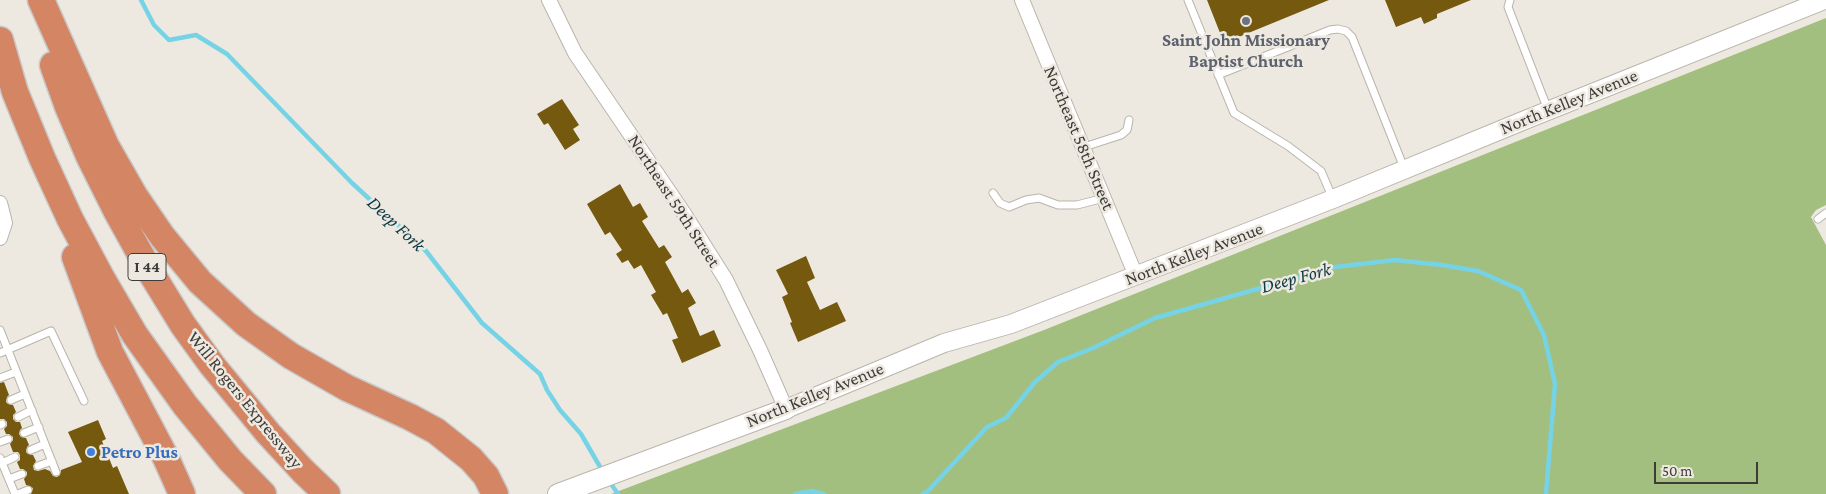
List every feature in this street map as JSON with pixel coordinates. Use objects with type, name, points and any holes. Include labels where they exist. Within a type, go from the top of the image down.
[{"type":"highway","name":"Will Rogers Expressway","points":[[35,0],[50,54],[68,106],[89,156],[148,268],[183,324],[223,379],[268,433],[327,494]]},
{"type":"highway","points":[[41,0],[106,146],[129,187],[162,236],[200,282],[246,324],[291,356],[347,388],[410,416],[436,431],[471,459],[486,476],[495,494]]},
{"type":"highway","name":"I 44","points":[[0,40],[16,92],[42,158],[70,219],[101,277],[135,335],[191,412],[230,460],[263,494]]},
{"type":"highway","points":[[16,92],[110,352],[166,458],[182,494]]},
{"type":"main road","name":"North Kelley Avenue","points":[[558,494],[786,409]]},
{"type":"street","name":"Northeast 59th Street","points":[[549,0],[575,53],[685,215],[726,280],[786,409]]},
{"type":"street","name":"Northeast 58th Street","points":[[1022,0],[1136,276]]},
{"type":"street","name":"North Kelley Avenue","points":[[786,409],[944,343],[1011,324],[1333,200],[1824,0]]},
{"type":"street","points":[[0,203],[5,223],[0,238]]},
{"type":"lane","points":[[1188,0],[1234,113],[1288,146],[1321,171],[1333,200]]},
{"type":"lane","points":[[1510,0],[1508,7],[1548,111]]},
{"type":"lane","points":[[1218,75],[1330,30],[1346,31],[1352,37],[1405,171]]},
{"type":"lane","points":[[1084,147],[1121,135],[1127,130],[1128,120]]},
{"type":"lane","points":[[993,193],[1000,204],[1009,206],[1039,198],[1058,205],[1077,205],[1104,198]]},
{"type":"lane","points":[[1818,219],[1826,213]]},
{"type":"lane","points":[[0,330],[56,472]]},
{"type":"lane","points":[[0,353],[51,331],[84,401]]},
{"type":"lane","points":[[0,378],[16,372]]},
{"type":"lane","points":[[11,400],[25,394]]},
{"type":"lane","points":[[18,417],[32,410]]},
{"type":"lane","points":[[24,433],[39,427]]},
{"type":"lane","points":[[0,442],[8,439]]},
{"type":"lane","points":[[31,450],[45,444]]},
{"type":"lane","points":[[15,457],[1,461],[17,494],[28,490]]},
{"type":"lane","points":[[38,466],[52,461]]},
{"type":"lane","points":[[9,479],[22,474]]},
{"type":"green space","points":[[1826,18],[1826,205],[1816,210],[1811,217],[1826,245],[1826,494],[611,494],[1044,330]]},
{"type":"building","name":"Saint John Missionary Baptist Church","points":[[1207,0],[1329,0],[1224,43]]},
{"type":"building","points":[[1385,0],[1471,0],[1437,14],[1437,18],[1424,24],[1421,17],[1396,27]]},
{"type":"building","points":[[562,99],[579,125],[573,129],[580,140],[565,150],[548,123],[544,125],[537,114]]},
{"type":"building","points":[[620,184],[633,207],[640,203],[648,217],[642,221],[659,248],[664,245],[672,257],[665,262],[682,293],[688,289],[696,303],[688,308],[700,336],[714,330],[721,346],[682,363],[672,340],[678,338],[667,313],[663,315],[651,295],[656,292],[641,265],[634,269],[628,260],[622,263],[616,254],[622,250],[610,232],[605,235],[587,204]]},
{"type":"building","points":[[806,256],[815,278],[807,282],[820,310],[837,302],[846,321],[798,342],[782,297],[788,294],[776,270]]},
{"type":"building","points":[[4,382],[9,395],[6,402],[13,405],[16,412],[13,415],[13,419],[16,422],[20,422],[22,428],[19,434],[21,437],[26,438],[29,445],[26,452],[33,455],[36,461],[33,466],[34,470],[45,469],[57,477],[60,475],[61,470],[82,462],[68,432],[98,420],[106,439],[102,441],[113,468],[117,466],[129,494],[31,494],[33,488],[26,485],[24,479],[27,472],[20,469],[17,462],[20,460],[20,455],[18,452],[13,452],[10,444],[13,437],[6,434],[4,429],[7,426],[7,422],[4,419],[0,419],[0,383]]},
{"type":"waterway","name":"Deep Fork","points":[[141,0],[154,25],[169,40],[196,35],[227,54],[352,183],[426,251],[482,323],[540,374],[547,390],[560,410],[581,434],[603,472]]},
{"type":"waterway","name":"Deep Fork","points":[[923,494],[928,491],[987,427],[1006,418],[1035,382],[1058,362],[1093,348],[1155,318],[1335,267],[1395,260],[1478,271],[1521,290],[1544,335],[1555,384],[1546,494]]},
{"type":"waterway","name":"Deep Fork","points":[[609,481],[618,494]]},
{"type":"waterway","name":"Deep Fork","points":[[795,494],[811,491],[824,494]]},
{"type":"place","name":"Saint John Missionary Baptist Church","points":[[1246,21]]},
{"type":"place","name":"Petro Plus","points":[[91,452]]}]
